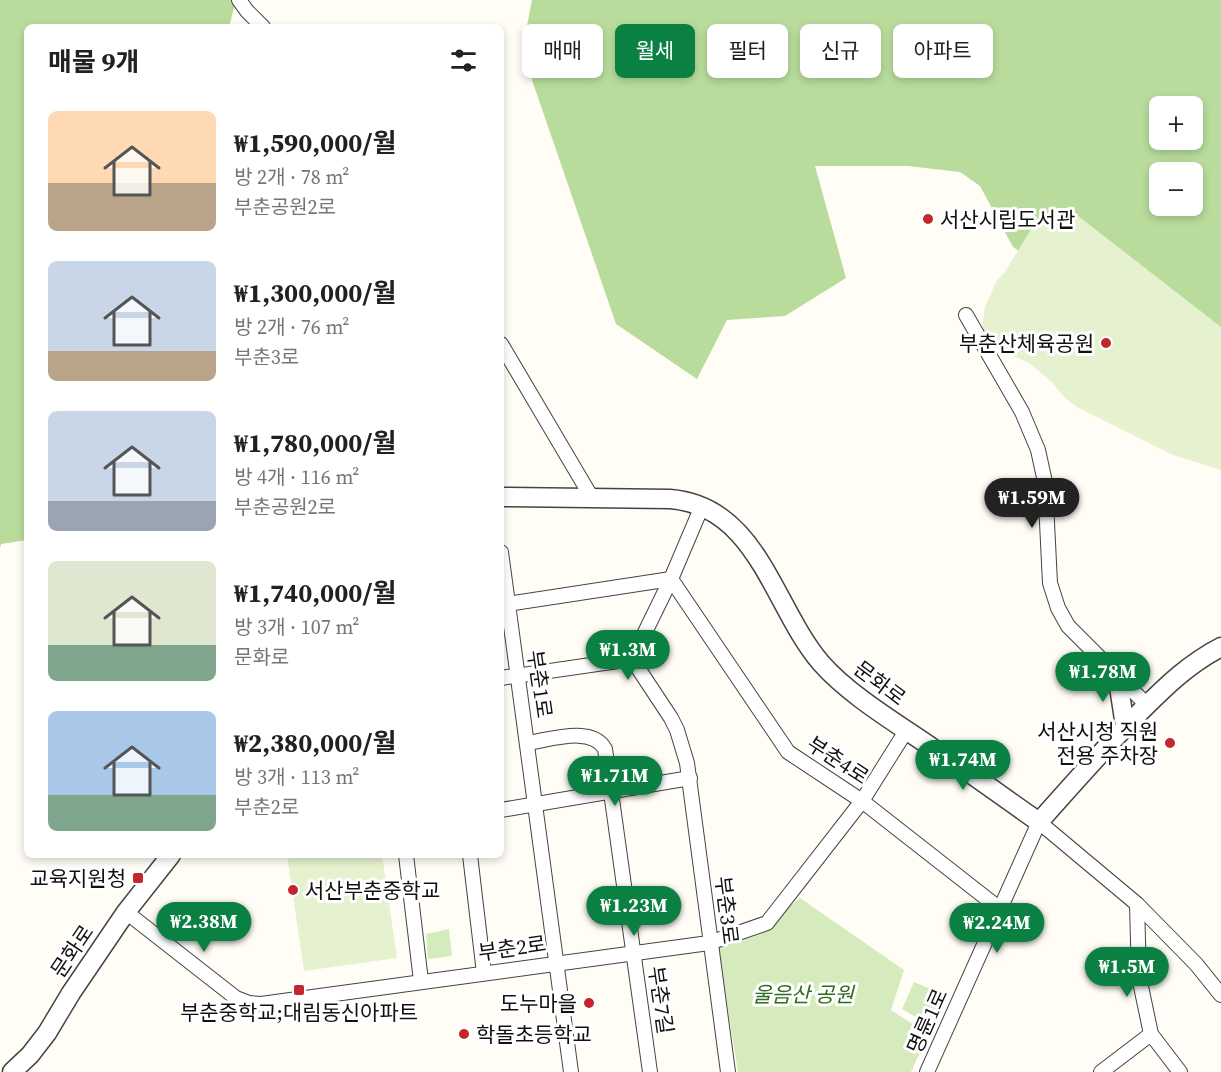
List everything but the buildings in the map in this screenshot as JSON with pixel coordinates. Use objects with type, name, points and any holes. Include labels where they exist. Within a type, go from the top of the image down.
[{"type":"street","points":[[239,0],[246,11],[260,24]]},
{"type":"street","points":[[966,315],[1022,412],[1038,450],[1045,482],[1049,573],[1054,601],[1068,626],[1148,705]]},
{"type":"street","points":[[504,349],[592,498]]},
{"type":"street","name":"문화로","points":[[504,496],[670,499],[702,506],[728,522],[747,543],[807,644],[827,670],[844,686],[906,731],[1039,822],[1137,904],[1196,964],[1221,995]]},
{"type":"street","points":[[504,678],[632,659],[671,579],[702,506]]},
{"type":"street","points":[[504,604],[671,579]]},
{"type":"street","name":"부춘4로","points":[[671,579],[788,752],[862,801],[1000,909]]},
{"type":"street","name":"부춘1로","points":[[504,604],[518,676],[571,1072]]},
{"type":"street","points":[[1039,822],[1125,726],[1183,670],[1221,647]]},
{"type":"street","name":"부춘3로","points":[[632,659],[677,730],[690,778],[728,1072]]},
{"type":"street","points":[[1117,674],[1125,726]]},
{"type":"street","name":"부춘2로","points":[[126,912],[236,998],[249,1003],[265,1004],[710,943],[766,923],[862,801],[906,731]]},
{"type":"street","name":"부춘7길","points":[[526,743],[583,735],[594,738],[605,749],[650,1072]]},
{"type":"street","points":[[504,809],[690,778]]},
{"type":"street","name":"명륜1로","points":[[927,1072],[1039,822]]},
{"type":"street","name":"문화로","points":[[12,1072],[48,1033],[71,993],[126,912],[169,858]]},
{"type":"street","points":[[406,858],[421,981]]},
{"type":"street","points":[[470,858],[484,973]]},
{"type":"street","points":[[1137,904],[1139,977],[1151,1034],[1180,1072]]},
{"type":"street","points":[[1101,1072],[1151,1034]]},
{"type":"green space","points":[[0,0],[236,0],[230,24],[24,24],[24,540],[1,544],[0,548]]},
{"type":"green space","points":[[532,0],[1221,0],[1221,386],[1169,345],[1013,247],[980,186],[960,172],[908,166],[815,166],[846,278],[785,316],[727,320],[697,379],[616,324],[531,78],[603,78],[603,24],[527,24]]},
{"type":"green space","name":"부춘산체육공원","points":[[1073,212],[1221,327],[1221,470],[1173,455],[1077,407],[1029,363],[1001,351],[987,340],[982,332],[985,307],[997,280],[1005,272],[1038,218]]},
{"type":"green space","points":[[287,858],[382,858],[397,958],[304,971]]},
{"type":"green space","name":"울음산 공원","points":[[800,898],[904,970],[891,1010],[928,1034],[911,1072],[738,1072],[717,943],[763,928]]},
{"type":"green space","points":[[449,929],[452,956],[428,959],[426,934]]},
{"type":"green space","points":[[914,982],[942,994],[930,1025],[902,1009]]},
{"type":"place","name":"서산시립도서관","points":[[928,219]]},
{"type":"place","name":"부춘산체육공원","points":[[1106,343]]},
{"type":"place","name":"서산시청 직원 전용 주차장","points":[[1170,743]]},
{"type":"place","name":"교육지원청","points":[[138,878]]},
{"type":"place","name":"서산부춘중학교","points":[[293,890]]},
{"type":"place","name":"부춘중학교;대림동신아파트","points":[[299,990]]},
{"type":"place","name":"도누마을","points":[[589,1003]]},
{"type":"place","name":"학돌초등학교","points":[[464,1034]]}]
